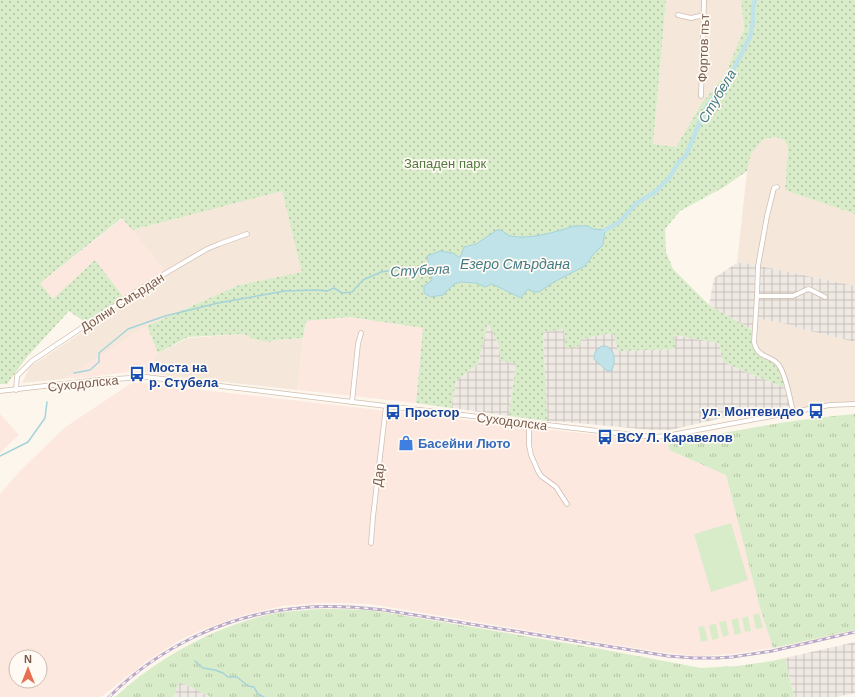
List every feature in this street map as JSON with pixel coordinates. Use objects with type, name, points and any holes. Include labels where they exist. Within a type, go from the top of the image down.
[{"type":"street","name":"Фортов път","points":[[701,96],[704,0]]},
{"type":"street","points":[[678,15],[691,18],[704,15]]},
{"type":"street","points":[[777,187],[774,188],[767,216],[758,266],[754,342],[755,347],[760,353],[774,361],[779,366],[784,376],[793,412]]},
{"type":"street","name":"Долни Смърдан","points":[[16,390],[17,376],[26,366],[39,356],[166,273],[207,249],[247,234]]},
{"type":"street","points":[[757,296],[792,296],[808,289],[825,297]]},
{"type":"street","points":[[352,402],[358,344],[361,333]]},
{"type":"street","name":"Суходолска","points":[[0,391],[98,380],[146,377],[529,423],[654,436],[666,436],[830,405],[855,404]]},
{"type":"street","name":"Дар","points":[[371,543],[386,406]]},
{"type":"street","points":[[529,423],[529,445],[531,455],[538,471],[541,476],[556,488],[567,504]]},
{"type":"shaded area","points":[[666,0],[741,0],[744,29],[725,75],[702,103],[676,147],[653,144]]},
{"type":"shaded area","points":[[777,137],[784,140],[788,147],[785,190],[855,214],[855,286],[746,263],[737,263],[750,153],[764,139]]},
{"type":"shaded area","points":[[282,191],[303,272],[239,285],[147,326],[64,379],[22,383],[30,367],[166,275],[132,230]]},
{"type":"shaded area","points":[[123,218],[166,272],[124,298],[53,299],[40,283]]},
{"type":"shaded area","points":[[737,263],[746,263],[855,286],[855,342],[794,327],[792,325],[756,318],[754,331],[709,305],[714,278]]},
{"type":"shaded area","points":[[350,317],[423,328],[416,403],[298,390],[306,321]]},
{"type":"shaded area","points":[[755,318],[792,325],[794,327],[855,342],[855,404],[793,412],[776,365],[759,355],[754,348],[752,342],[752,330],[754,330]]},
{"type":"shaded area","points":[[488,321],[499,346],[501,361],[516,363],[509,416],[451,408],[456,381],[478,364]]},
{"type":"shaded area","points":[[147,326],[158,353],[153,356],[161,375],[142,372],[128,372],[64,379]]},
{"type":"shaded area","points":[[564,329],[566,348],[581,339],[613,333],[618,351],[675,349],[673,335],[719,343],[723,362],[785,388],[790,406],[731,416],[670,430],[652,430],[547,421],[543,332]]},
{"type":"shaded area","points":[[244,334],[253,339],[269,342],[275,340],[303,338],[298,390],[161,375],[153,356],[188,338]]},
{"type":"shaded area","points":[[133,382],[668,443],[669,450],[726,475],[760,608],[773,648],[732,654],[698,656],[667,653],[370,604],[318,603],[282,606],[244,615],[204,629],[180,640],[147,661],[101,697],[0,697],[0,494],[19,472],[64,428]]},
{"type":"shaded area","points":[[0,414],[19,435],[0,453]]},
{"type":"shaded area","points":[[855,642],[855,693],[836,697],[794,697],[785,658]]},
{"type":"shaded area","points":[[180,682],[211,697],[173,697]]},
{"type":"green space","name":"Западен парк","points":[[0,0],[666,0],[653,144],[676,147],[702,103],[725,75],[744,29],[741,0],[855,0],[855,214],[785,190],[788,147],[784,140],[776,137],[764,139],[751,153],[747,171],[724,187],[680,211],[665,229],[666,252],[673,269],[709,305],[752,330],[752,341],[754,348],[759,354],[778,367],[785,388],[723,362],[719,343],[674,335],[675,349],[618,351],[613,333],[581,339],[580,346],[566,348],[564,329],[543,332],[547,421],[509,416],[516,363],[501,361],[499,346],[488,322],[478,364],[456,381],[451,408],[416,403],[423,328],[350,317],[306,321],[303,338],[275,340],[269,342],[253,339],[244,334],[188,337],[158,353],[147,326],[239,285],[302,272],[282,191],[132,230],[122,218],[40,283],[53,299],[95,260],[124,298],[85,322],[69,311],[27,357],[7,384],[0,384]]},
{"type":"green space","points":[[855,414],[855,630],[773,648],[760,608],[726,475],[669,450],[668,443],[784,422]]},
{"type":"green space","points":[[731,523],[748,580],[711,592],[694,534]]},
{"type":"green space","points":[[321,609],[383,612],[590,647],[701,668],[737,666],[785,658],[794,697],[211,697],[180,682],[173,697],[115,697],[155,665],[184,647],[215,632],[269,614]]},
{"type":"green space","points":[[759,613],[763,628],[756,629],[753,615]]},
{"type":"green space","points":[[748,616],[751,631],[745,632],[742,618]]},
{"type":"green space","points":[[738,618],[741,633],[735,635],[731,620]]},
{"type":"green space","points":[[726,621],[729,635],[723,637],[719,622]]},
{"type":"green space","points":[[716,624],[719,638],[712,640],[709,625]]},
{"type":"green space","points":[[704,626],[708,640],[701,642],[698,627]]},
{"type":"water","name":"Езеро Смърдана","points":[[573,226],[588,226],[593,229],[605,230],[603,245],[585,266],[554,282],[539,292],[534,292],[528,289],[521,298],[492,284],[485,287],[476,283],[461,282],[454,284],[443,295],[431,297],[424,293],[424,286],[432,280],[427,256],[440,251],[453,253],[460,258],[464,247],[476,244],[497,230],[501,230],[511,236],[525,237],[551,233]]},
{"type":"water","points":[[602,346],[610,348],[614,355],[614,363],[611,371],[607,371],[594,359],[596,351]]},
{"type":"waterway","name":"Стубела","points":[[605,230],[618,223],[637,203],[655,192],[670,177],[678,163],[686,155],[708,105],[715,95],[724,88],[750,37],[755,0]]},
{"type":"waterway","name":"Стубела","points":[[74,373],[90,370],[99,362],[99,353],[128,329],[165,316],[218,303],[285,291],[327,291],[334,288],[342,293],[352,292],[363,280],[381,272],[410,268],[431,268]]},
{"type":"waterway","name":"Стубела","points":[[0,456],[28,442],[45,418],[47,402]]},
{"type":"waterway","points":[[195,661],[203,668],[215,670],[228,677],[237,677],[248,686],[254,687],[258,694],[264,697]]},
{"type":"railway","points":[[109,697],[150,663],[172,648],[196,636],[246,617],[273,611],[299,608],[342,607],[384,610],[668,656],[694,658],[732,657],[772,651],[855,632]]},
{"type":"place","name":"Моста на р. Стубела","points":[[137,374]]},
{"type":"place","name":"ул. Монтевидео","points":[[816,411]]},
{"type":"place","name":"Простор","points":[[393,412]]},
{"type":"place","name":"ВСУ Л. Каравелов","points":[[605,437]]},
{"type":"place","name":"Басейни Люто","points":[[406,443]]}]
